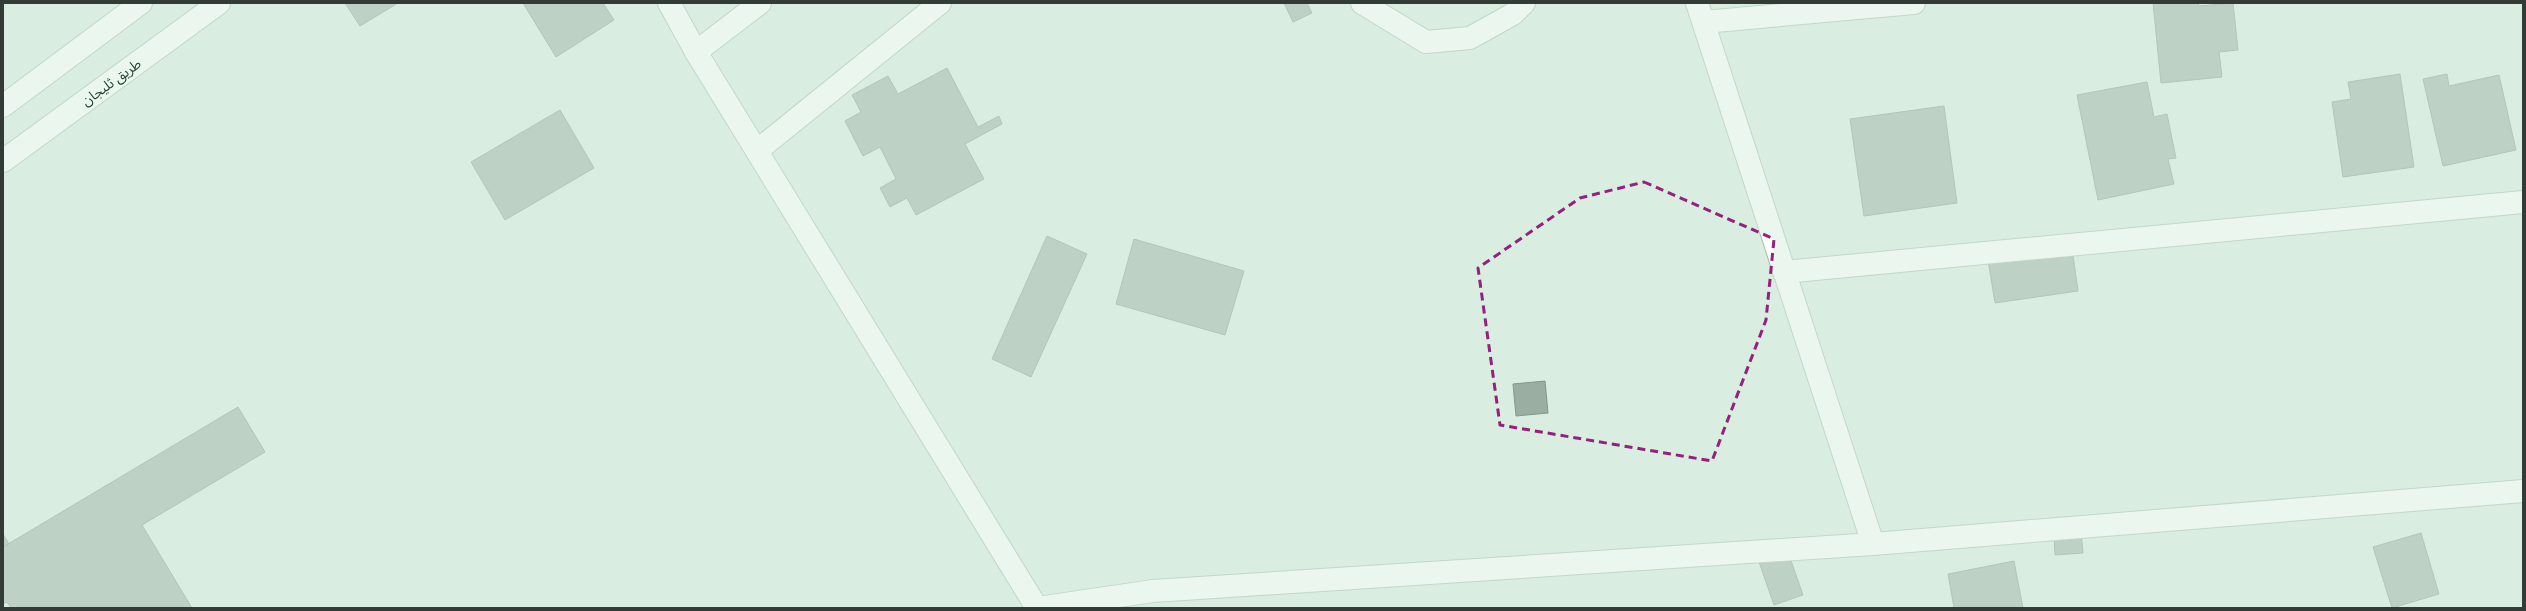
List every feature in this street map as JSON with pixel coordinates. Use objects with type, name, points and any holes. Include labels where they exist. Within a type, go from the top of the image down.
[{"type":"street","points":[[3,106],[141,3]]},
{"type":"street","name":"طريق ثليجان","points":[[3,162],[218,3]]},
{"type":"street","points":[[669,3],[696,52],[758,150],[1037,608],[1153,591],[1873,544],[2523,491]]},
{"type":"street","points":[[696,52],[760,3]]},
{"type":"street","points":[[758,150],[917,10],[940,3]]},
{"type":"street","points":[[1362,3],[1426,42],[1470,38],[1513,14],[1524,3]]},
{"type":"street","points":[[1873,544],[1701,13],[1914,3]]},
{"type":"street","points":[[1784,272],[2523,202]]},
{"type":"highlighted area","points":[[1644,182],[1774,239],[1766,320],[1712,461],[1600,440],[1500,425],[1478,268],[1580,198]]},
{"type":"building","points":[[345,3],[398,3],[360,26]]},
{"type":"building","points":[[523,3],[603,3],[614,20],[556,57]]},
{"type":"building","points":[[1284,3],[1307,3],[1312,13],[1293,22]]},
{"type":"building","points":[[2153,3],[2198,3],[2199,6],[2233,3],[2238,50],[2219,52],[2222,77],[2161,83]]},
{"type":"building","points":[[947,68],[978,127],[999,116],[1002,124],[965,144],[984,179],[916,215],[907,198],[890,207],[880,188],[896,179],[880,147],[863,156],[845,121],[861,112],[852,95],[888,76],[898,94]]},
{"type":"building","points":[[2400,74],[2414,167],[2343,177],[2332,102],[2351,99],[2348,82]]},
{"type":"building","points":[[2447,74],[2449,86],[2499,75],[2516,150],[2443,166],[2423,79]]},
{"type":"building","points":[[2147,82],[2154,117],[2167,114],[2176,158],[2168,159],[2174,184],[2098,200],[2077,95]]},
{"type":"building","points":[[1944,106],[1957,203],[1864,216],[1850,119]]},
{"type":"building","points":[[560,110],[594,168],[505,220],[471,162]]},
{"type":"building","points":[[1047,236],[1087,254],[1031,377],[992,359]]},
{"type":"building","points":[[1134,239],[1244,271],[1225,335],[1116,304]]},
{"type":"building","points":[[2071,241],[2078,291],[1995,303],[1987,254]]},
{"type":"building","points":[[1545,381],[1548,413],[1516,416],[1513,384]]},
{"type":"building","points":[[238,407],[265,452],[142,525],[192,608],[11,608],[7,602],[3,604],[3,547]]},
{"type":"building","points":[[2081,532],[2083,553],[2055,555],[2054,534]]},
{"type":"building","points":[[2421,533],[2439,594],[2392,608],[2373,547]]},
{"type":"building","points":[[3,534],[9,544],[3,547]]},
{"type":"building","points":[[1788,552],[1803,595],[1774,605],[1759,562]]},
{"type":"building","points":[[2014,561],[2023,608],[1954,608],[1948,574]]}]
